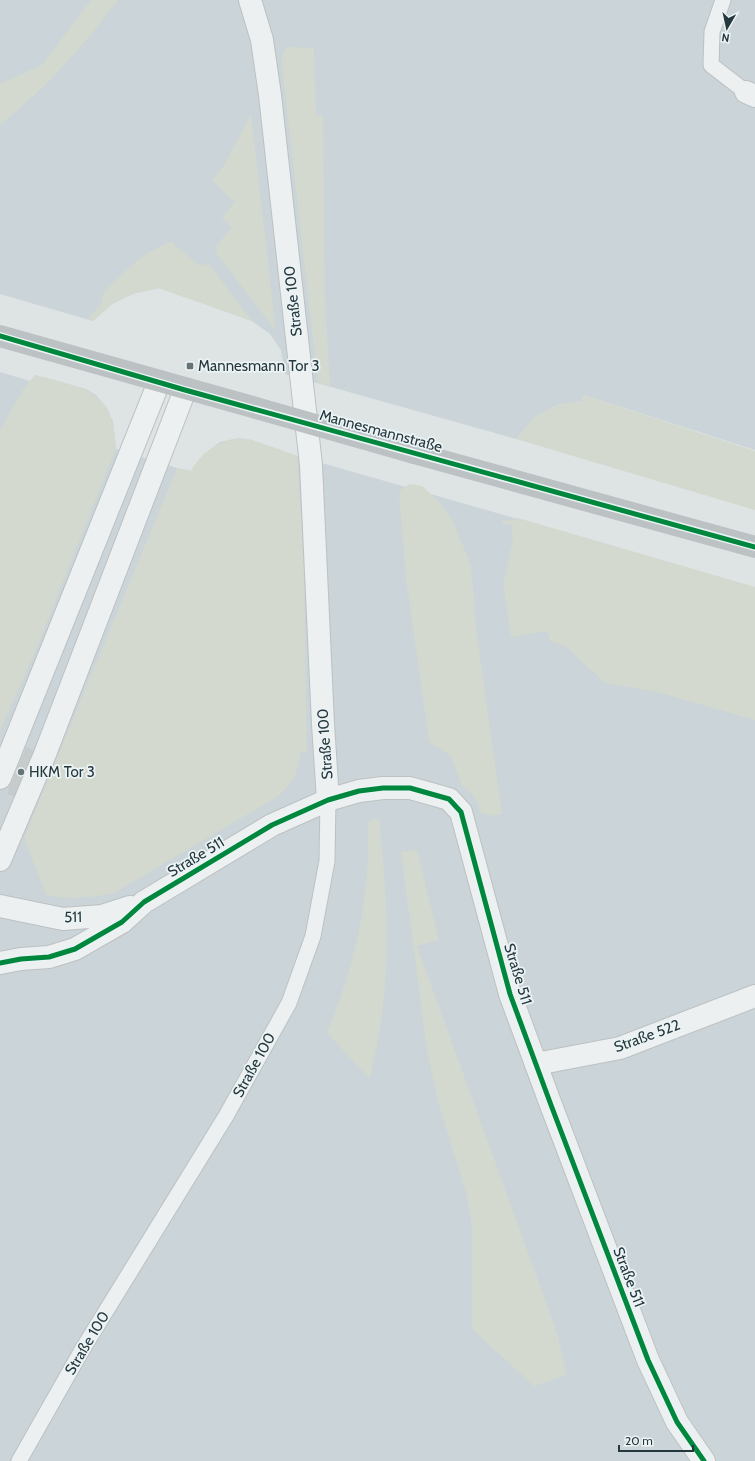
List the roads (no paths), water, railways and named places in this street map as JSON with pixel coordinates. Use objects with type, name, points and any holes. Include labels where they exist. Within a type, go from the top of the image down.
[{"type":"main road","name":"Mannesmannstraße","points":[[0,336],[185,390],[256,408],[561,492],[755,547]]},
{"type":"street","name":"Straße 100","points":[[250,0],[262,40],[270,95],[311,464],[328,800]]},
{"type":"street","points":[[0,778],[159,382]]},
{"type":"street","points":[[0,860],[45,754],[185,390]]},
{"type":"street","name":"Straße 511","points":[[144,902],[272,825],[328,800],[359,791],[383,788],[410,788],[449,799],[461,812],[510,994],[648,1360],[677,1422],[704,1461]]},
{"type":"street","points":[[0,963],[21,958],[49,957],[75,949],[122,922],[144,902]]},
{"type":"street","name":"511","points":[[0,906],[63,918],[102,916],[144,902]]},
{"type":"street","name":"Straße 522","points":[[536,1064],[620,1048],[755,996]]},
{"type":"lane","points":[[723,0],[712,32],[711,65],[751,94]]},
{"type":"lane","name":"Straße 100","points":[[19,1461],[82,1350],[226,1116],[289,1003],[313,936],[327,861],[328,800]]},
{"type":"place","name":"Mannesmann Tor 3","points":[[190,366]]},
{"type":"place","name":"HKM Tor 3","points":[[21,772]]}]
